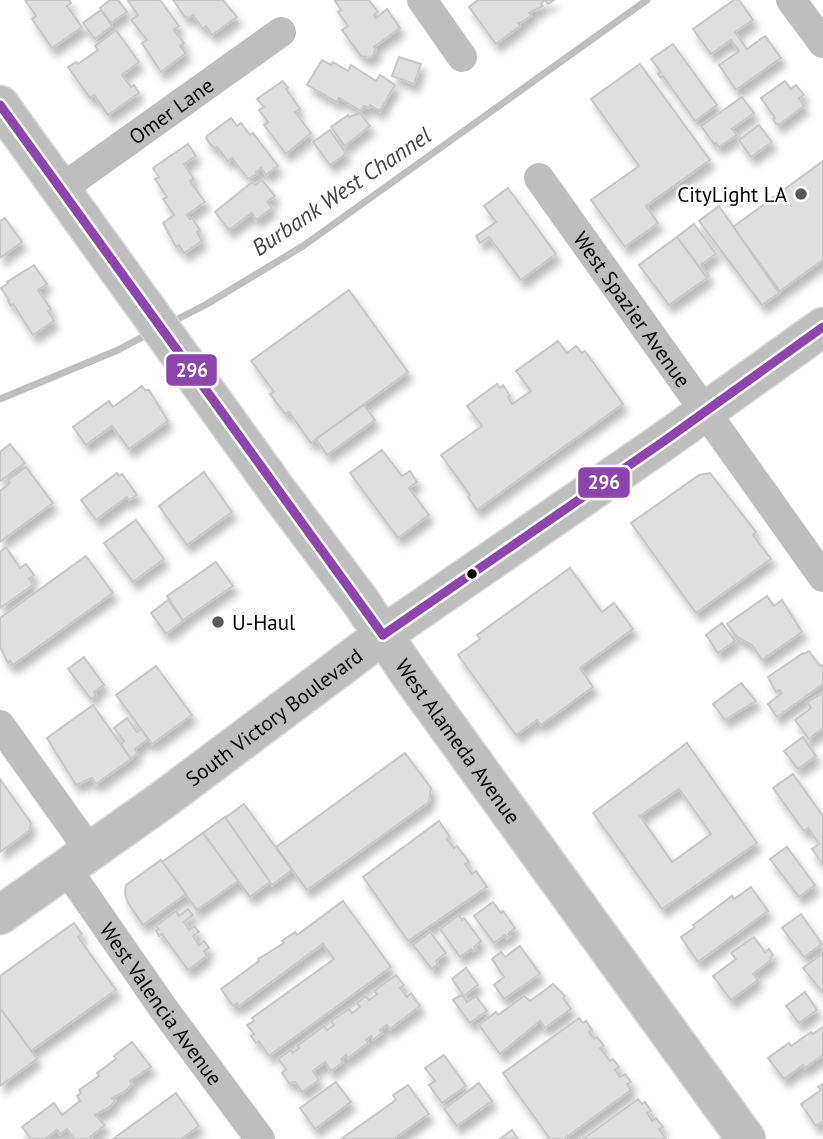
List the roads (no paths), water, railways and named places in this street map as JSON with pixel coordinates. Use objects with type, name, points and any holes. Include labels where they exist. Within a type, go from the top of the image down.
[{"type":"main road","name":"West Alameda Avenue","points":[[0,105],[746,1139]]},
{"type":"main road","name":"South Victory Boulevard","points":[[0,915],[160,802],[383,635],[706,412],[823,327]]},
{"type":"street","points":[[422,0],[462,57]]},
{"type":"street","points":[[791,0],[823,43]]},
{"type":"street","name":"Omer Lane","points":[[61,189],[281,32]]},
{"type":"street","name":"West Spazier Avenue","points":[[539,178],[823,577]]},
{"type":"street","name":"West Valencia Avenue","points":[[0,725],[163,1008],[260,1139]]},
{"type":"waterway","name":"Burbank West Channel","points":[[170,323],[303,246],[647,0]]},
{"type":"waterway","name":"Burbank West Channel","points":[[0,399],[118,350],[150,333]]},
{"type":"place","name":"CityLight LA","points":[[801,194]]},
{"type":"place","name":"U-Haul","points":[[218,622]]}]
